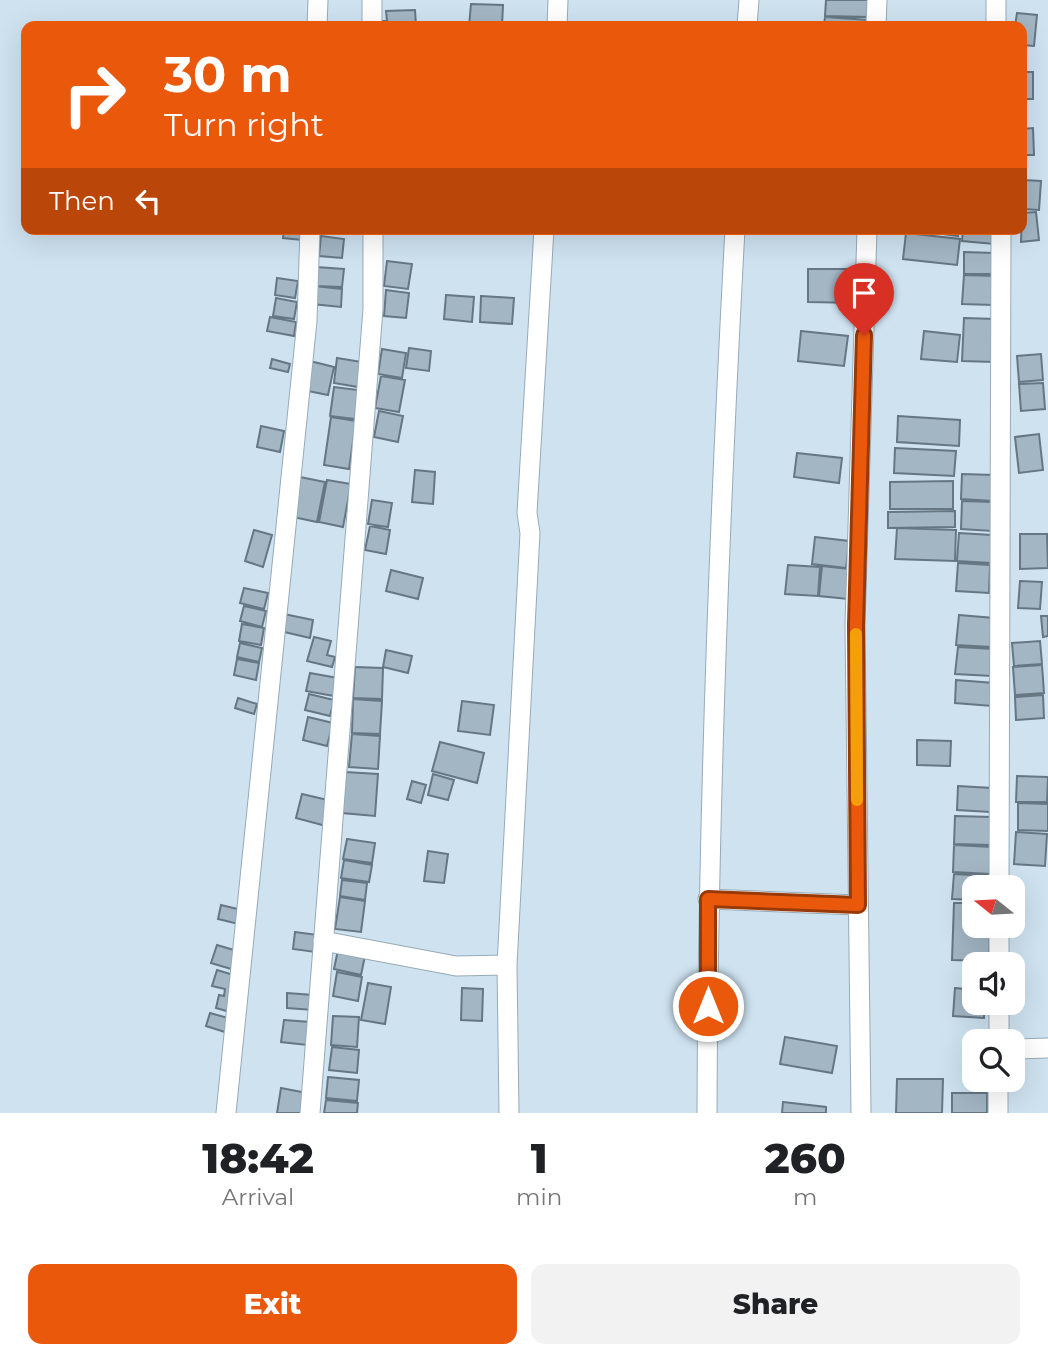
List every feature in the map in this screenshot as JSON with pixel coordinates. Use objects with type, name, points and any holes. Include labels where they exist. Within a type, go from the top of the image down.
[{"type":"street","points":[[317,21],[318,0]]},
{"type":"street","points":[[372,0],[372,21]]},
{"type":"street","points":[[557,21],[558,0]]},
{"type":"street","points":[[747,21],[748,0]]},
{"type":"street","points":[[876,21],[877,0]]},
{"type":"street","points":[[996,0],[996,21]]},
{"type":"street","points":[[226,1113],[307,321],[310,235]]},
{"type":"street","points":[[310,1113],[373,310],[373,235]]},
{"type":"street","points":[[509,1113],[507,965],[530,533],[527,513],[544,235]]},
{"type":"street","points":[[707,1113],[708,899],[719,517],[735,235]]},
{"type":"street","points":[[861,1113],[856,625],[867,235]]},
{"type":"street","points":[[999,875],[1001,235]]},
{"type":"street","points":[[708,899],[858,905]]},
{"type":"street","points":[[323,941],[456,966],[507,965]]},
{"type":"street","points":[[1025,1049],[1048,1048]]},
{"type":"street","points":[[998,1092],[998,1113]]},
{"type":"building","points":[[826,0],[870,0],[869,17],[825,16]]},
{"type":"building","points":[[471,4],[503,5],[502,21],[469,21]]},
{"type":"building","points":[[415,10],[416,21],[387,21],[386,11]]},
{"type":"building","points":[[1017,13],[1037,15],[1034,46],[1027,45],[1027,21],[1016,21]]},
{"type":"building","points":[[825,17],[869,20],[869,21],[825,21]]},
{"type":"building","points":[[1027,72],[1033,72],[1033,99],[1027,99]]},
{"type":"building","points":[[1033,128],[1034,155],[1027,155],[1027,129]]},
{"type":"building","points":[[1027,180],[1041,181],[1039,210],[1027,209]]},
{"type":"building","points":[[1036,212],[1039,240],[1021,242],[1021,235],[1027,235],[1027,213]]},
{"type":"building","points":[[283,235],[302,235],[302,240],[283,238]]},
{"type":"building","points":[[906,235],[960,239],[957,265],[903,259]]},
{"type":"building","points":[[962,235],[995,235],[994,244],[962,241]]},
{"type":"building","points":[[321,236],[344,239],[342,258],[319,256]]},
{"type":"building","points":[[964,252],[994,253],[994,274],[964,274]]},
{"type":"building","points":[[387,261],[412,264],[408,289],[384,286]]},
{"type":"building","points":[[316,267],[344,269],[342,287],[314,286]]},
{"type":"building","points":[[808,269],[858,269],[858,303],[808,302]]},
{"type":"building","points":[[964,275],[994,276],[993,305],[962,304]]},
{"type":"building","points":[[277,278],[298,281],[295,298],[275,295]]},
{"type":"building","points":[[314,286],[342,289],[341,307],[312,304]]},
{"type":"building","points":[[386,290],[409,293],[406,318],[384,316]]},
{"type":"building","points":[[446,295],[474,297],[472,322],[444,319]]},
{"type":"building","points":[[481,296],[514,298],[512,324],[480,322]]},
{"type":"building","points":[[276,298],[297,302],[294,319],[273,316]]},
{"type":"building","points":[[270,317],[296,322],[294,336],[267,331]]},
{"type":"building","points":[[964,318],[996,319],[994,362],[962,361]]},
{"type":"building","points":[[801,331],[848,336],[844,366],[798,361]]},
{"type":"building","points":[[924,331],[960,335],[957,362],[921,359]]},
{"type":"building","points":[[409,348],[431,351],[429,371],[406,368]]},
{"type":"building","points":[[382,349],[406,353],[402,378],[378,374]]},
{"type":"building","points":[[1041,354],[1043,380],[1019,382],[1017,356]]},
{"type":"building","points":[[337,358],[362,362],[358,387],[334,383]]},
{"type":"building","points":[[272,359],[290,364],[288,372],[270,368]]},
{"type":"building","points":[[310,361],[334,367],[328,395],[303,390]]},
{"type":"building","points":[[381,376],[405,380],[399,412],[375,408]]},
{"type":"building","points":[[1043,383],[1045,409],[1021,411],[1019,384]]},
{"type":"building","points":[[334,387],[358,390],[355,419],[330,416]]},
{"type":"building","points":[[379,411],[403,416],[398,442],[374,437]]},
{"type":"building","points":[[898,416],[960,420],[959,446],[897,442]]},
{"type":"building","points":[[331,417],[356,421],[349,469],[324,465]]},
{"type":"building","points":[[261,426],[284,431],[280,452],[257,447]]},
{"type":"building","points":[[1039,434],[1043,470],[1019,473],[1015,437]]},
{"type":"building","points":[[895,448],[956,451],[954,476],[894,473]]},
{"type":"building","points":[[797,453],[842,458],[839,483],[794,477]]},
{"type":"building","points":[[415,470],[435,472],[433,504],[412,502]]},
{"type":"building","points":[[962,474],[994,475],[993,501],[961,499]]},
{"type":"building","points":[[300,477],[325,482],[317,522],[293,517]]},
{"type":"building","points":[[327,480],[351,484],[343,527],[319,522]]},
{"type":"building","points":[[953,481],[953,509],[890,509],[890,482]]},
{"type":"building","points":[[372,500],[392,503],[388,527],[368,524]]},
{"type":"building","points":[[962,501],[994,502],[992,531],[961,529]]},
{"type":"building","points":[[955,511],[955,527],[888,528],[888,512]]},
{"type":"building","points":[[370,526],[390,530],[386,554],[365,550]]},
{"type":"building","points":[[897,528],[956,530],[955,561],[895,559]]},
{"type":"building","points":[[254,530],[272,535],[263,567],[245,561]]},
{"type":"building","points":[[959,533],[992,535],[991,563],[957,561]]},
{"type":"building","points":[[1020,534],[1047,534],[1048,568],[1020,569]]},
{"type":"building","points":[[815,537],[849,541],[846,568],[812,564]]},
{"type":"building","points":[[958,563],[990,565],[989,593],[956,591]]},
{"type":"building","points":[[788,565],[820,567],[818,596],[785,594]]},
{"type":"building","points":[[822,566],[850,569],[848,599],[819,596]]},
{"type":"building","points":[[391,570],[423,578],[418,599],[386,591]]},
{"type":"building","points":[[1020,581],[1042,582],[1040,609],[1018,608]]},
{"type":"building","points":[[244,588],[268,593],[264,609],[240,603]]},
{"type":"building","points":[[244,606],[266,611],[262,627],[240,621]]},
{"type":"building","points":[[284,614],[313,620],[310,638],[280,631]]},
{"type":"building","points":[[959,615],[994,618],[992,647],[956,645]]},
{"type":"building","points":[[1041,616],[1048,616],[1048,636],[1043,637]]},
{"type":"building","points":[[242,624],[264,628],[261,645],[239,641]]},
{"type":"building","points":[[314,637],[331,641],[327,655],[335,657],[332,667],[307,661]]},
{"type":"building","points":[[1040,641],[1042,664],[1014,666],[1012,643]]},
{"type":"building","points":[[240,643],[262,648],[259,662],[237,657]]},
{"type":"building","points":[[958,647],[994,649],[992,676],[955,674]]},
{"type":"building","points":[[386,650],[412,656],[408,673],[383,667]]},
{"type":"building","points":[[237,659],[259,663],[256,680],[234,675]]},
{"type":"building","points":[[1042,665],[1044,693],[1015,695],[1013,667]]},
{"type":"building","points":[[355,667],[383,668],[382,699],[353,698]]},
{"type":"building","points":[[310,673],[338,678],[334,696],[306,691]]},
{"type":"building","points":[[956,680],[994,683],[992,706],[955,703]]},
{"type":"building","points":[[309,694],[334,700],[330,716],[305,710]]},
{"type":"building","points":[[1043,695],[1044,718],[1016,720],[1015,697]]},
{"type":"building","points":[[238,698],[257,704],[254,714],[235,708]]},
{"type":"building","points":[[353,699],[382,701],[380,734],[352,733]]},
{"type":"building","points":[[462,701],[494,705],[490,735],[458,731]]},
{"type":"building","points":[[308,717],[333,723],[327,746],[303,740]]},
{"type":"building","points":[[352,734],[380,736],[378,769],[349,767]]},
{"type":"building","points":[[917,740],[951,741],[950,766],[917,765]]},
{"type":"building","points":[[440,742],[484,753],[477,783],[432,771]]},
{"type":"building","points":[[345,772],[378,774],[375,816],[342,813]]},
{"type":"building","points":[[433,774],[454,780],[448,800],[428,795]]},
{"type":"building","points":[[1017,776],[1048,777],[1047,802],[1016,802]]},
{"type":"building","points":[[412,781],[426,785],[421,803],[407,799]]},
{"type":"building","points":[[958,786],[992,788],[990,812],[957,810]]},
{"type":"building","points":[[302,794],[332,801],[326,826],[296,818]]},
{"type":"building","points":[[1018,803],[1048,804],[1048,831],[1018,830]]},
{"type":"building","points":[[955,816],[993,817],[992,845],[954,844]]},
{"type":"building","points":[[1016,832],[1047,834],[1045,866],[1014,864]]},
{"type":"building","points":[[347,839],[375,843],[372,863],[343,859]]},
{"type":"building","points":[[954,845],[993,847],[991,874],[953,872]]},
{"type":"building","points":[[428,851],[448,854],[444,883],[424,881]]},
{"type":"building","points":[[344,860],[372,865],[369,882],[341,878]]},
{"type":"building","points":[[954,874],[972,875],[962,875],[962,899],[952,899]]},
{"type":"building","points":[[342,880],[367,883],[365,900],[340,896]]},
{"type":"building","points":[[340,897],[365,901],[361,932],[335,929]]},
{"type":"building","points":[[954,903],[962,903],[962,938],[990,938],[989,952],[962,952],[962,960],[952,960]]},
{"type":"building","points":[[221,905],[246,911],[243,925],[218,919]]},
{"type":"building","points":[[295,932],[318,935],[315,952],[293,949]]},
{"type":"building","points":[[217,945],[244,953],[238,971],[211,963]]},
{"type":"building","points":[[339,945],[366,951],[361,975],[334,969]]},
{"type":"building","points":[[217,970],[240,977],[230,1012],[216,1008],[219,995],[224,996],[225,989],[212,986]]},
{"type":"building","points":[[337,972],[362,977],[358,1001],[333,996]]},
{"type":"building","points":[[368,983],[391,987],[385,1024],[361,1020]]},
{"type":"building","points":[[462,988],[483,989],[482,1021],[461,1020]]},
{"type":"building","points":[[955,988],[962,989],[962,1015],[984,1015],[984,1018],[953,1016]]},
{"type":"building","points":[[287,993],[313,995],[313,1010],[287,1008]]},
{"type":"building","points":[[210,1013],[235,1020],[231,1034],[206,1026]]},
{"type":"building","points":[[333,1016],[359,1017],[357,1047],[331,1045]]},
{"type":"building","points":[[284,1020],[310,1022],[307,1045],[281,1042]]},
{"type":"building","points":[[785,1037],[837,1046],[832,1073],[780,1064]]},
{"type":"building","points":[[332,1047],[359,1050],[357,1073],[329,1070]]},
{"type":"building","points":[[328,1077],[359,1080],[357,1101],[326,1098]]},
{"type":"building","points":[[897,1079],[943,1079],[942,1113],[896,1113]]},
{"type":"building","points":[[281,1088],[307,1093],[303,1113],[277,1113]]},
{"type":"building","points":[[952,1093],[987,1093],[987,1113],[952,1113]]},
{"type":"building","points":[[326,1100],[358,1103],[357,1113],[324,1113]]},
{"type":"building","points":[[783,1102],[826,1107],[826,1113],[782,1113]]},
{"type":"slow traffic","points":[[856,634],[857,800]]},
{"type":"route","points":[[708,1006],[708,899],[858,905],[856,625],[864,335]]}]
